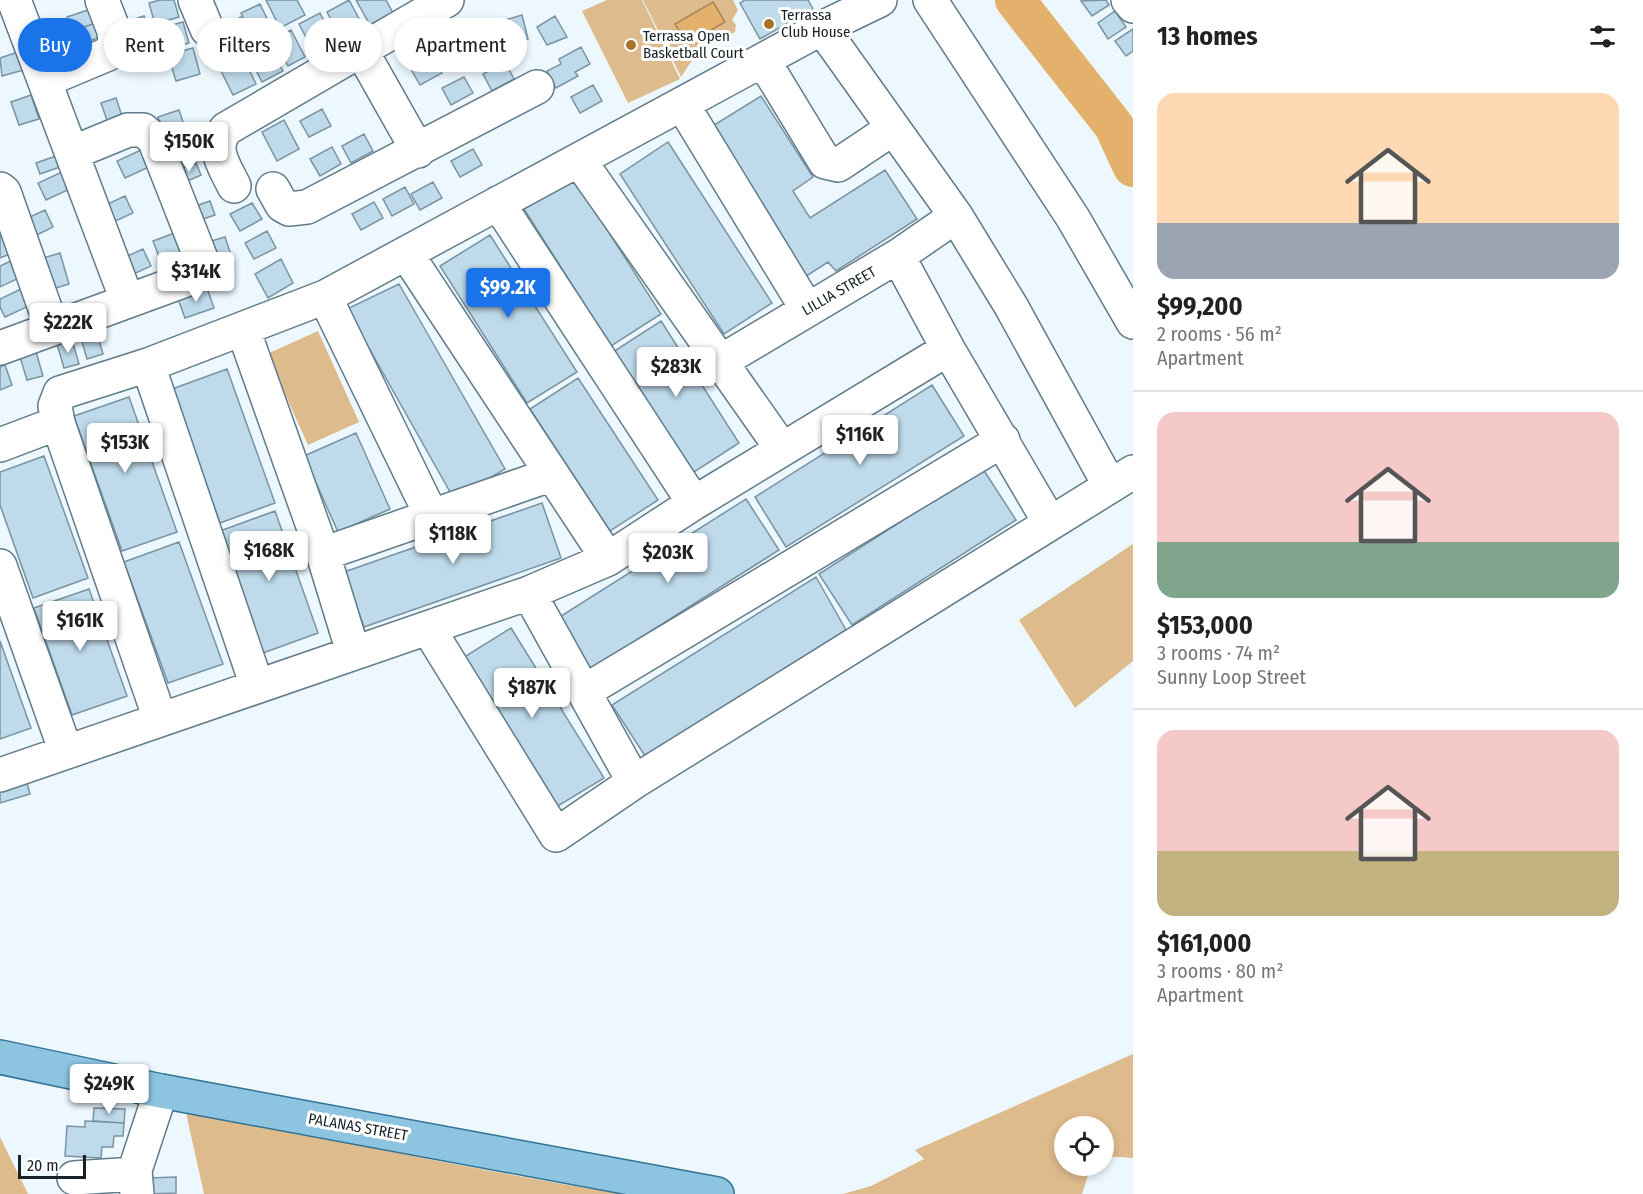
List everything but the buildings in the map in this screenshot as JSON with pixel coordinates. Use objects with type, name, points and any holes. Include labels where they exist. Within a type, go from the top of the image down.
[{"type":"main road","name":"PALANAS STREET","points":[[0,1057],[161,1091],[714,1194]]},
{"type":"street","points":[[14,0],[127,300]]},
{"type":"street","points":[[46,80],[108,54],[116,44],[114,31],[102,0]]},
{"type":"street","points":[[382,38],[447,0]]},
{"type":"street","points":[[160,719],[58,423],[55,406],[60,393],[148,365],[325,297],[822,28],[880,0]]},
{"type":"street","points":[[930,0],[1073,218],[1133,322]]},
{"type":"street","points":[[1128,0],[1133,6]]},
{"type":"street","points":[[428,628],[556,835],[634,782],[1121,479],[956,216],[822,28]]},
{"type":"street","points":[[763,60],[825,162],[838,165],[892,129]]},
{"type":"street","points":[[234,186],[217,146],[219,137],[226,129],[323,72]]},
{"type":"street","points":[[373,72],[418,151]]},
{"type":"street","points":[[273,189],[282,205],[298,210],[418,151],[537,87]]},
{"type":"street","points":[[682,104],[807,309]]},
{"type":"street","points":[[0,348],[191,278],[199,272],[202,261],[154,139],[143,130],[128,130],[72,153]]},
{"type":"street","points":[[579,160],[782,449]]},
{"type":"street","points":[[0,189],[4,192],[52,328]]},
{"type":"street","points":[[498,203],[694,502]]},
{"type":"street","name":"LILLIA STREET","points":[[720,362],[898,256],[956,216]]},
{"type":"street","points":[[406,253],[550,475],[608,559]]},
{"type":"street","points":[[898,256],[948,349],[1050,523]]},
{"type":"street","points":[[325,297],[432,517]]},
{"type":"street","points":[[243,329],[323,554],[353,652]]},
{"type":"street","points":[[0,775],[529,593],[608,559],[694,502],[948,349]]},
{"type":"street","points":[[148,365],[257,686]]},
{"type":"street","points":[[0,445],[58,423]]},
{"type":"street","points":[[585,691],[1003,440]]},
{"type":"street","points":[[323,554],[550,475]]},
{"type":"street","points":[[0,566],[66,752]]},
{"type":"street","points":[[529,593],[634,782]]},
{"type":"street","points":[[74,1178],[136,1184],[161,1091]]},
{"type":"shaded area","name":"Terrassa Open Basketball Court","points":[[607,0],[642,0],[680,79],[628,103],[582,11]]},
{"type":"shaded area","points":[[643,0],[733,0],[738,10],[732,20],[736,25],[735,32],[725,38],[716,31],[706,39],[681,77]]},
{"type":"shaded area","points":[[713,2],[725,22],[687,44],[675,24]]},
{"type":"shaded area","points":[[318,331],[359,422],[308,445],[267,354]]},
{"type":"shaded area","points":[[1133,544],[1133,661],[1075,708],[1019,620]]},
{"type":"shaded area","points":[[1133,1054],[1133,1158],[1114,1157],[1114,1116],[1054,1116],[1054,1176],[1088,1176],[1082,1194],[843,1194],[871,1186],[924,1159],[915,1150]]},
{"type":"shaded area","points":[[184,1104],[402,1154],[623,1194],[204,1194]]},
{"type":"shaded area","points":[[0,1137],[2,1141],[28,1194],[0,1194]]},
{"type":"waterway","points":[[1015,0],[1114,126],[1133,167]]},
{"type":"place","name":"Terrassa Club House","points":[[769,24]]},
{"type":"place","name":"Terrassa Open Basketball Court","points":[[631,45]]}]
